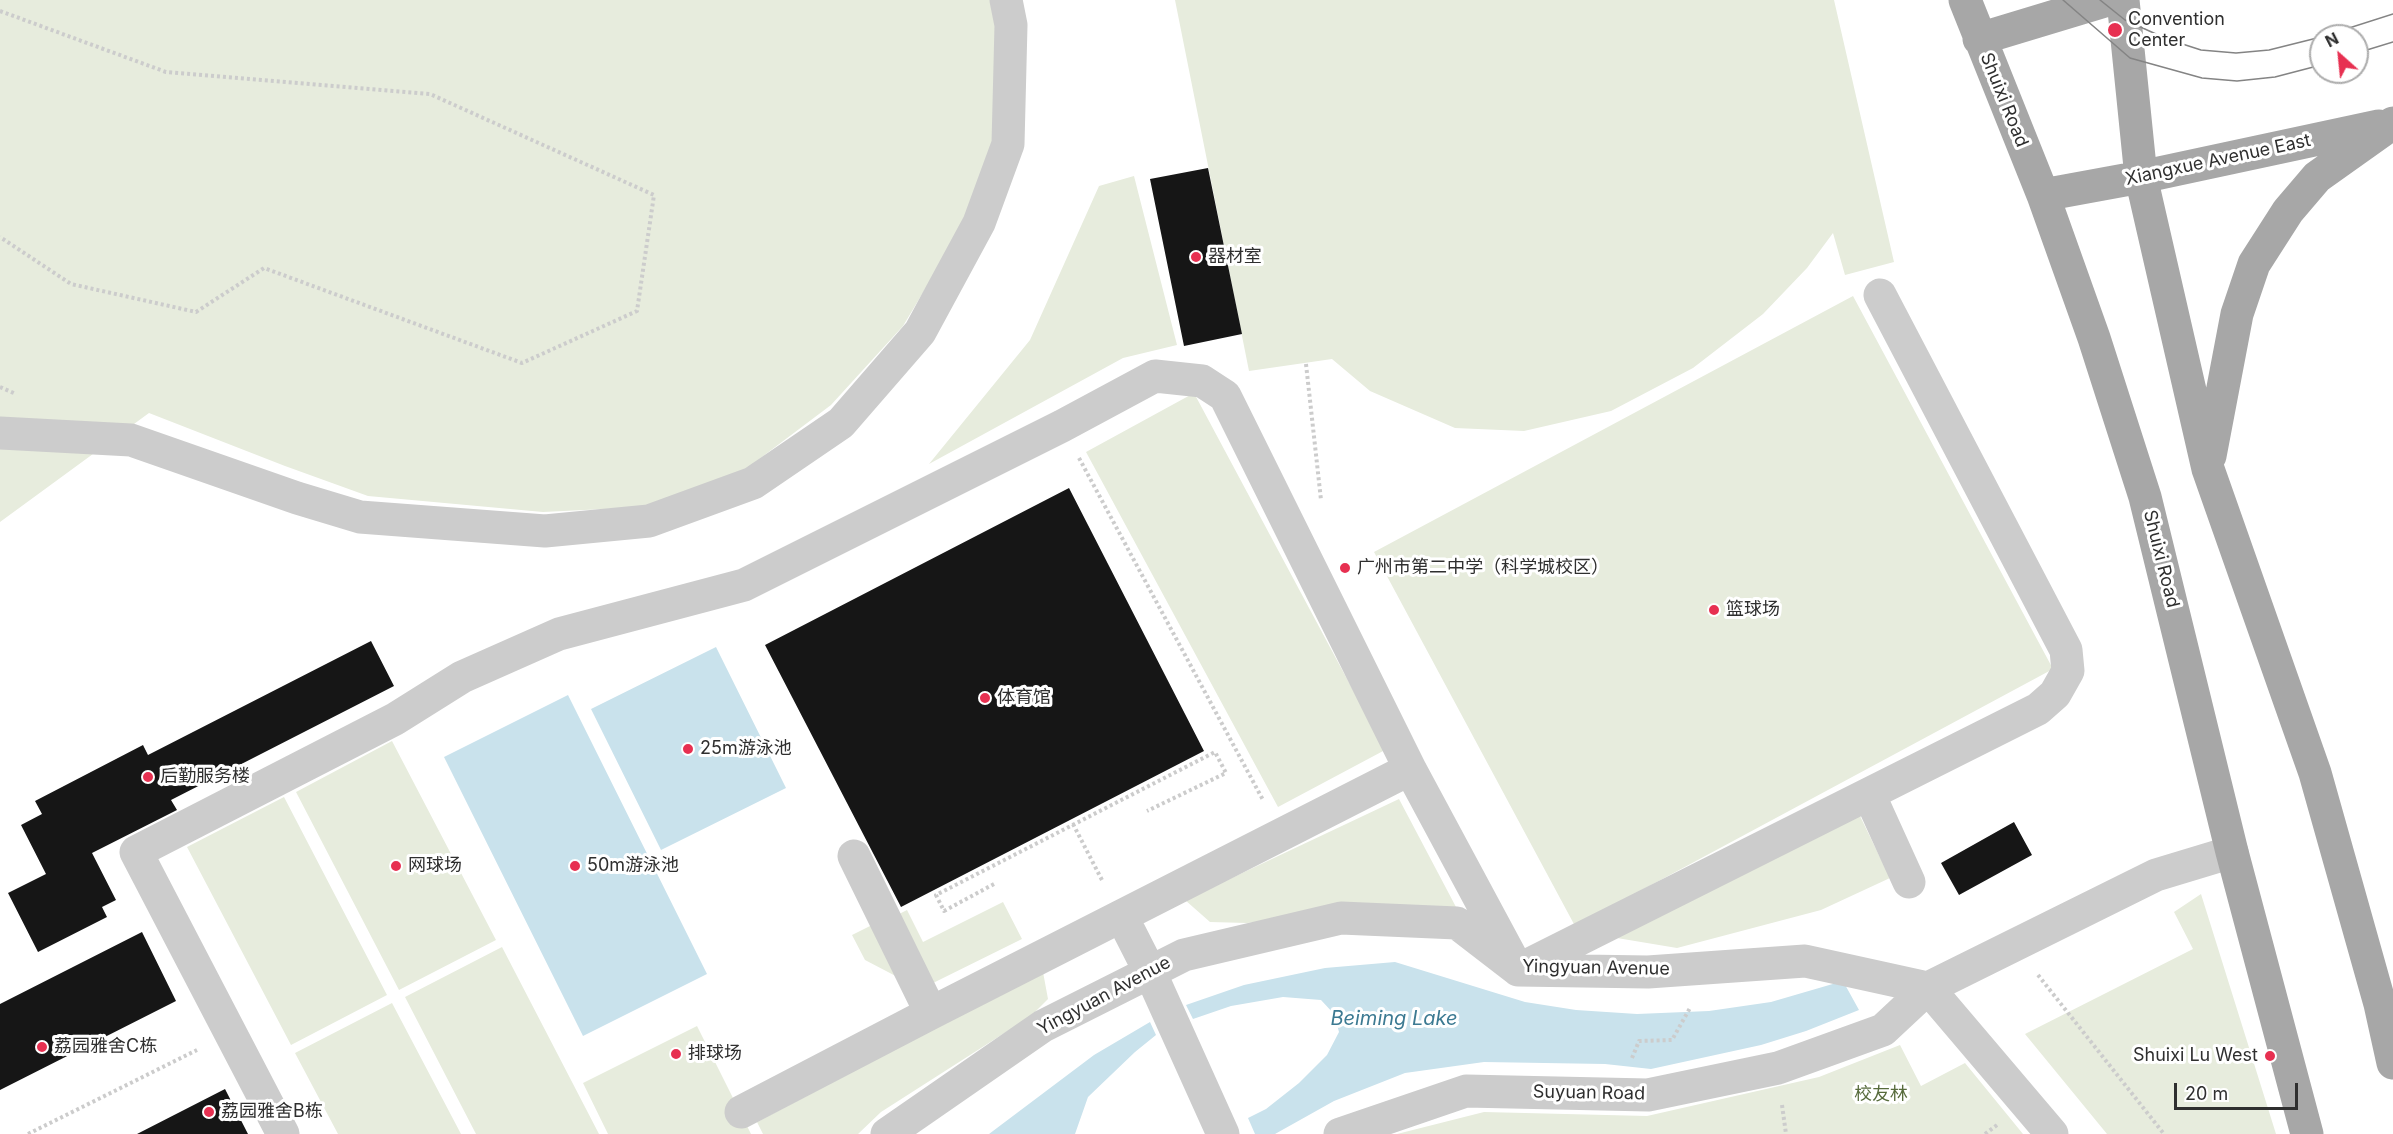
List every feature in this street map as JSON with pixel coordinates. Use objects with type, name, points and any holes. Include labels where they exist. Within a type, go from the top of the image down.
[{"type":"main road","name":"Shuixi Road","points":[[1965,0],[2043,195],[2094,338],[2145,497],[2232,852],[2307,1134]]},
{"type":"main road","points":[[1979,39],[2108,0]]},
{"type":"main road","points":[[2123,0],[2141,177],[2208,469],[2315,773],[2380,1004],[2393,1063]]},
{"type":"main road","points":[[2208,469],[2236,314],[2254,264],[2288,211],[2317,177],[2393,123]]},
{"type":"main road","name":"Xiangxue Avenue East","points":[[2043,195],[2141,177],[2393,123]]},
{"type":"street","points":[[0,433],[131,440],[297,498],[360,517],[545,531],[649,521],[753,483],[841,423],[920,332],[979,223],[1008,144],[1011,25],[1006,0]]},
{"type":"street","points":[[282,1134],[136,852],[395,719],[462,677],[559,634],[744,585],[1062,426],[1155,376],[1202,381],[1225,396],[1410,769],[1518,970],[2038,709],[2055,694],[2068,670],[2066,650],[1880,295]]},
{"type":"street","points":[[741,1112],[931,1012],[1282,836],[1410,769]]},
{"type":"street","points":[[1869,794],[1909,882]]},
{"type":"street","name":"Suyuan Road","points":[[1340,1134],[1466,1091],[1648,1095],[1778,1068],[1883,1030],[1928,988],[2156,875],[2232,852]]},
{"type":"street","points":[[854,856],[931,1012]]},
{"type":"street","points":[[1122,917],[1150,972],[1223,1134]]},
{"type":"street","name":"Yingyuan Avenue","points":[[887,1134],[1043,1026],[1184,955],[1341,918],[1457,923],[1518,970],[1648,972],[1805,961],[1928,988]]},
{"type":"street","points":[[1928,988],[2052,1134]]},
{"type":"path","points":[[0,11],[166,72],[430,94],[654,195],[636,311],[522,363],[264,268],[196,312],[71,284],[0,237]]},
{"type":"path","points":[[1304,555],[1322,504],[1306,364]]},
{"type":"path","points":[[1062,426],[1282,836]]},
{"type":"path","points":[[994,884],[944,911],[936,895],[1215,752],[1226,773],[1147,811]]},
{"type":"path","points":[[1073,824],[1122,917]]},
{"type":"path","points":[[2013,944],[2164,1134]]},
{"type":"path","points":[[1617,1094],[1639,1041],[1672,1040],[1698,992],[1688,969]]},
{"type":"path","points":[[28,1134],[201,1048]]},
{"type":"green space","points":[[0,0],[994,0],[1000,28],[992,148],[964,224],[903,326],[831,405],[742,472],[646,507],[543,512],[368,496],[149,413],[0,522]]},
{"type":"green space","points":[[1175,0],[1834,0],[1894,262],[1845,275],[1833,233],[1807,268],[1763,314],[1693,368],[1611,411],[1524,431],[1455,428],[1370,391],[1332,359],[1249,371]]},
{"type":"green space","points":[[1134,176],[1177,345],[1123,358],[929,464],[1030,340],[1099,186]]},
{"type":"green space","name":"篮球场","points":[[1853,296],[2053,669],[1575,926],[1374,552]]},
{"type":"green space","points":[[1194,393],[1385,750],[1278,807],[1086,452]]},
{"type":"green space","name":"网球场","points":[[392,741],[496,940],[399,990],[296,792]]},
{"type":"green space","points":[[284,797],[387,995],[291,1045],[187,847]]},
{"type":"green space","points":[[1399,799],[1456,907],[1362,910],[1247,923],[1210,922],[1185,900]]},
{"type":"green space","points":[[1860,816],[1890,878],[1821,910],[1677,948],[1611,937]]},
{"type":"green space","points":[[2201,894],[2276,1134],[2107,1134],[2025,1034],[2193,949],[2174,912]]},
{"type":"green space","points":[[1003,902],[1022,939],[927,986],[893,917],[907,910],[923,942]]},
{"type":"green space","points":[[878,922],[909,983],[865,960],[852,935]]},
{"type":"green space","points":[[502,947],[599,1134],[476,1134],[405,997]]},
{"type":"green space","points":[[1043,972],[1048,999],[1031,1016],[881,1112],[858,1134],[763,1134],[757,1122]]},
{"type":"green space","points":[[392,1003],[461,1134],[338,1134],[295,1053]]},
{"type":"green space","name":"排球场","points":[[697,1026],[751,1134],[608,1134],[583,1083]]},
{"type":"green space","name":"校友林","points":[[1900,1045],[1921,1086],[1965,1063],[2023,1134],[1397,1134],[1484,1112],[1647,1116],[1819,1077]]},
{"type":"water","name":"25m游泳池","points":[[716,647],[786,788],[661,850],[591,709]]},
{"type":"water","name":"50m游泳池","points":[[568,695],[707,974],[583,1036],[444,757]]},
{"type":"water","name":"Beiming Lake","points":[[1395,962],[1525,1002],[1576,1010],[1637,1014],[1709,1011],[1771,1002],[1843,981],[1859,1010],[1806,1031],[1761,1045],[1651,1069],[1605,1064],[1484,1062],[1405,1073],[1334,1101],[1275,1134],[1255,1134],[1248,1118],[1266,1109],[1299,1083],[1327,1055],[1339,1032],[1334,1014],[1321,1000],[1283,997],[1231,1006],[1193,1019],[1186,1005],[1244,985],[1325,968]]},
{"type":"water","points":[[1150,1022],[1156,1035],[1088,1097],[1075,1134],[989,1134],[1094,1055]]},
{"type":"building","name":"器材室","points":[[1208,168],[1242,334],[1184,346],[1150,179]]},
{"type":"building","name":"体育馆","points":[[1069,488],[1204,751],[901,907],[765,645]]},
{"type":"building","name":"后勤服务楼","points":[[371,641],[394,686],[171,800],[177,810],[92,853],[116,900],[102,907],[107,917],[38,952],[8,893],[46,874],[21,825],[42,814],[35,801],[143,745],[148,755]]},
{"type":"building","points":[[2014,822],[2032,855],[1959,895],[1941,863]]},
{"type":"building","name":"荔园雅舍C栋","points":[[142,932],[176,1001],[0,1090],[0,1004]]},
{"type":"building","name":"荔园雅舍B栋","points":[[225,1089],[248,1134],[137,1134]]},
{"type":"tram line","points":[[2063,0],[2130,58],[2202,78],[2237,81],[2275,77],[2309,68]]},
{"type":"tram line","points":[[2100,0],[2125,20],[2167,39],[2201,50],[2236,53],[2269,50],[2309,40]]},
{"type":"tram line","points":[[2362,24],[2393,14]]},
{"type":"tram line","points":[[2369,49],[2393,42]]},
{"type":"place","name":"Convention Center","points":[[2115,30]]},
{"type":"place","name":"器材室","points":[[1196,257]]},
{"type":"place","name":"广州市第二中学（科学城校区）","points":[[1345,568]]},
{"type":"place","name":"篮球场","points":[[1714,610]]},
{"type":"place","name":"体育馆","points":[[985,698]]},
{"type":"place","name":"25m游泳池","points":[[688,749]]},
{"type":"place","name":"后勤服务楼","points":[[148,777]]},
{"type":"place","name":"网球场","points":[[396,866]]},
{"type":"place","name":"50m游泳池","points":[[575,866]]},
{"type":"place","name":"荔园雅舍C栋","points":[[42,1047]]},
{"type":"place","name":"排球场","points":[[676,1054]]},
{"type":"place","name":"Shuixi Lu West","points":[[2270,1056]]},
{"type":"place","name":"荔园雅舍B栋","points":[[209,1112]]}]
